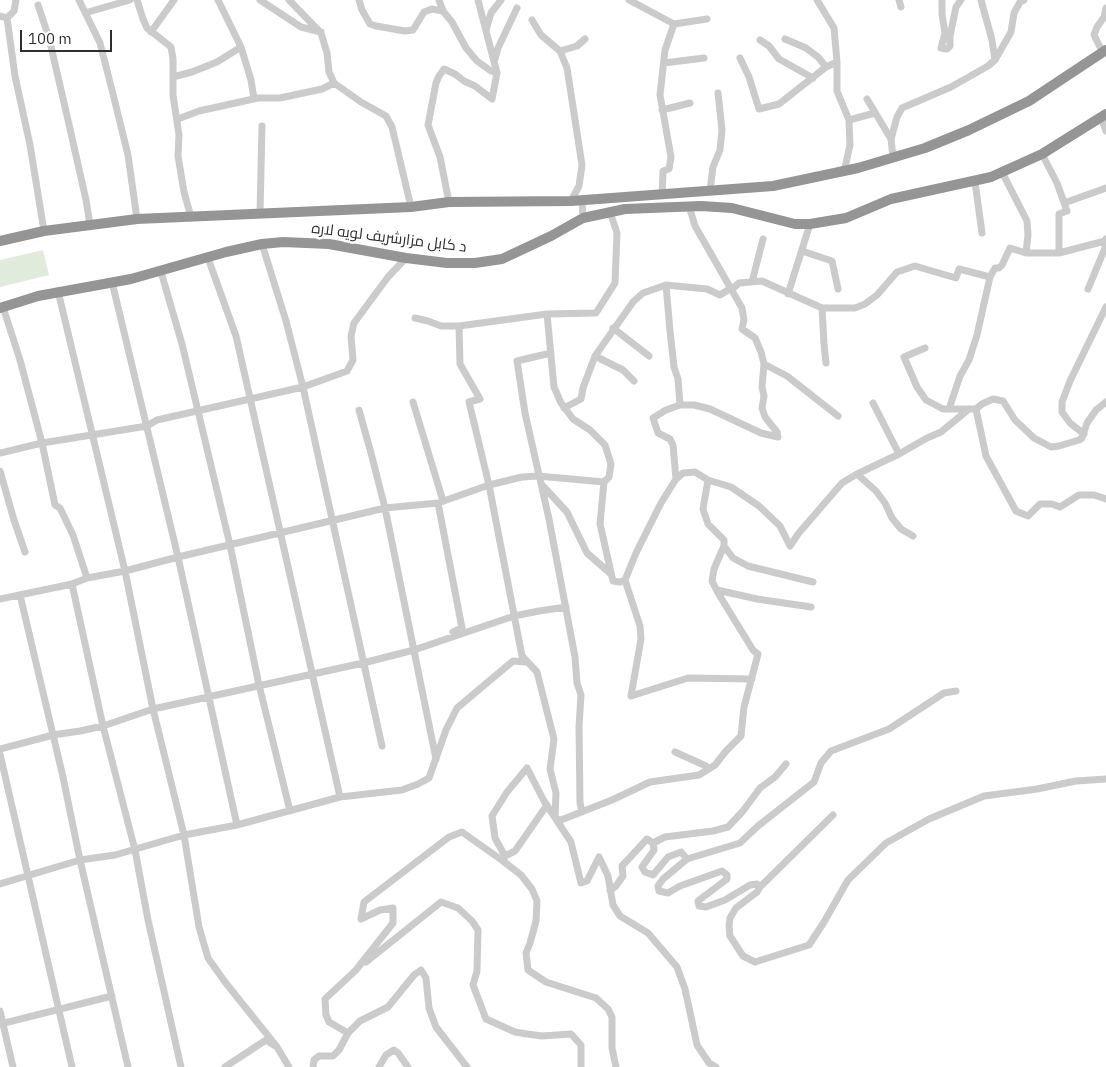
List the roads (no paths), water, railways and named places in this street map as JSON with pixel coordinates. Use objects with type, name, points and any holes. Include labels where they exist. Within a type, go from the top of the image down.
[{"type":"highway","name":"د کابل مزارشریف لویه لاره","points":[[0,240],[44,230],[138,219],[411,207],[450,202],[582,201],[773,186],[844,172],[925,148],[969,130],[1030,101],[1104,51]]},
{"type":"highway","name":"د کابل مزارشریف لویه لاره","points":[[2,308],[58,291],[161,272],[262,244],[283,242],[329,244],[406,258],[447,263],[475,263],[502,259],[551,236],[583,218],[625,209],[689,206],[732,208],[795,224],[810,224],[846,218],[890,199],[991,177],[1042,154],[1103,115]]},
{"type":"street","points":[[16,0],[14,11],[4,17],[30,145],[44,230]]},
{"type":"street","points":[[79,0],[100,43],[128,155],[138,219]]},
{"type":"street","points":[[85,13],[130,0]]},
{"type":"street","points":[[137,0],[147,28],[171,47],[173,95],[178,119],[180,168],[191,217]]},
{"type":"street","points":[[151,32],[174,0]]},
{"type":"street","points":[[218,0],[242,47],[254,99]]},
{"type":"street","points":[[260,0],[301,27],[321,32]]},
{"type":"street","points":[[289,0],[321,32],[327,54],[329,72],[334,83],[361,102],[386,116],[392,127],[411,207]]},
{"type":"street","points":[[359,0],[370,24],[405,31],[413,30],[424,12],[432,9],[443,11]]},
{"type":"street","points":[[439,0],[443,11],[452,22],[466,48],[477,61],[492,72],[497,73]]},
{"type":"street","points":[[450,202],[440,157],[428,125],[438,76],[444,69],[475,86],[492,99],[497,73],[478,0]]},
{"type":"street","points":[[486,30],[491,13],[500,0]]},
{"type":"street","points":[[630,0],[674,24],[707,19]]},
{"type":"street","points":[[818,0],[834,28],[838,62],[837,91],[849,120],[850,145],[844,172]]},
{"type":"street","points":[[942,0],[945,33],[941,48],[947,49],[950,46],[950,36],[956,7],[961,0]]},
{"type":"street","points":[[981,0],[992,40],[995,60]]},
{"type":"street","points":[[893,157],[891,140],[897,117],[902,108],[951,87],[995,60],[1011,32],[1014,12],[1020,2],[1024,0]]},
{"type":"street","points":[[38,5],[49,38],[90,225]]},
{"type":"street","points":[[495,62],[498,48],[517,8]]},
{"type":"street","points":[[1104,51],[1094,35],[1104,17],[1106,8]]},
{"type":"street","points":[[532,20],[541,35],[560,51],[566,68],[582,165],[579,186],[571,201]]},
{"type":"street","points":[[662,195],[663,171],[669,169],[671,162],[660,94],[665,50],[674,24]]},
{"type":"street","points":[[560,51],[577,46],[585,39]]},
{"type":"street","points":[[785,39],[806,48],[818,57],[826,68]]},
{"type":"street","points":[[760,40],[769,46],[779,59],[813,78]]},
{"type":"street","points":[[173,77],[217,62],[242,47]]},
{"type":"street","points":[[664,63],[704,58]]},
{"type":"street","points":[[740,58],[749,77],[759,108],[779,104],[826,68],[838,62]]},
{"type":"street","points":[[178,119],[199,111],[254,99],[280,98],[322,89],[334,83]]},
{"type":"street","points":[[710,190],[713,167],[720,150],[722,130],[718,93]]},
{"type":"street","points":[[867,99],[891,140]]},
{"type":"street","points":[[662,110],[690,103]]},
{"type":"street","points":[[849,120],[875,113]]},
{"type":"street","points":[[1103,115],[1106,131]]},
{"type":"street","points":[[260,213],[262,126]]},
{"type":"street","points":[[1042,154],[1057,183],[1067,212],[1059,214],[1060,253]]},
{"type":"street","points":[[1002,172],[1027,221],[1026,253]]},
{"type":"street","points":[[975,182],[982,233]]},
{"type":"street","points":[[1064,203],[1106,188]]},
{"type":"street","points":[[582,201],[583,218]]},
{"type":"street","points":[[676,479],[673,445],[670,439],[658,432],[653,418],[666,410],[680,405],[694,404],[710,409],[761,433],[778,437],[778,432],[764,417],[762,408],[764,364],[762,352],[755,338],[742,329],[744,320],[742,308],[695,226],[689,206]]},
{"type":"street","points":[[415,318],[441,326],[460,326],[547,314],[596,313],[615,283],[617,233],[610,212]]},
{"type":"street","points":[[788,294],[810,224]]},
{"type":"street","points":[[752,282],[763,238]]},
{"type":"street","points":[[949,409],[960,376],[969,360],[978,334],[990,277],[995,268],[999,268],[1002,265],[1010,248],[1026,253],[1060,253],[1106,240],[1105,248],[1088,289]]},
{"type":"street","points":[[262,244],[286,321],[303,387],[382,746]]},
{"type":"street","points":[[802,251],[832,261],[838,290]]},
{"type":"street","points":[[208,258],[236,336],[340,797]]},
{"type":"street","points":[[0,453],[42,442],[147,426],[157,420],[303,387],[347,371],[353,360],[351,336],[354,323],[388,277],[406,258]]},
{"type":"street","points":[[564,408],[581,399],[583,388],[595,356],[633,302],[643,293],[666,285],[706,289],[720,295],[740,283],[762,281],[822,308],[859,307],[877,294],[897,272],[914,266],[956,278],[959,270],[990,277]]},
{"type":"street","points":[[161,272],[182,344],[230,545],[259,685],[290,810]]},
{"type":"street","points":[[112,282],[178,557],[237,825]]},
{"type":"street","points":[[666,285],[674,367],[678,379],[680,405]]},
{"type":"street","points":[[58,291],[125,571],[153,709],[184,835],[199,927],[208,958],[277,1047],[290,1067]]},
{"type":"street","points":[[1084,434],[1070,423],[1062,412],[1062,402],[1070,381],[1106,307]]},
{"type":"street","points":[[2,308],[20,360],[42,442],[55,505],[60,508],[73,535],[87,578]]},
{"type":"street","points":[[822,308],[826,363]]},
{"type":"street","points":[[547,314],[554,387],[564,408],[573,419],[590,430],[605,445],[611,464],[609,477],[604,482],[600,524],[612,581],[620,582],[625,580]]},
{"type":"street","points":[[460,326],[460,364],[480,399],[469,402],[488,485],[522,656],[536,672],[554,739],[550,769],[556,794],[555,818]]},
{"type":"street","points":[[613,328],[649,356]]},
{"type":"street","points":[[925,348],[904,357],[917,387],[926,400],[943,409],[972,409]]},
{"type":"street","points":[[551,352],[517,362],[525,413],[566,607],[575,657],[577,683],[581,695],[579,726],[580,803],[582,812]]},
{"type":"street","points":[[595,356],[623,370],[634,381]]},
{"type":"street","points":[[764,364],[787,376],[838,416]]},
{"type":"street","points":[[752,679],[688,678],[631,696],[641,639],[640,626],[625,580],[652,520],[676,479],[683,473],[695,472],[708,480],[731,487],[760,506],[780,526],[790,546],[842,483],[941,432],[972,409],[982,404],[993,399],[1003,402],[1015,420],[1034,438],[1051,446],[1059,446],[1079,440],[1096,410],[1106,402]]},
{"type":"street","points":[[413,402],[440,502],[462,628],[444,636],[442,641]]},
{"type":"street","points":[[873,403],[900,454]]},
{"type":"street","points":[[972,409],[986,456],[1016,511],[1028,516],[1040,504],[1052,504],[1060,507],[1079,495],[1094,495],[1106,499]]},
{"type":"street","points":[[359,410],[372,452],[385,508],[436,759]]},
{"type":"street","points":[[0,471],[25,552]]},
{"type":"street","points":[[857,474],[876,490],[892,518],[901,529],[913,536]]},
{"type":"street","points":[[0,599],[72,584],[87,578],[125,571],[385,508],[440,502],[488,485],[522,477],[538,476],[604,482]]},
{"type":"street","points":[[555,818],[561,820],[612,800],[650,782],[699,775],[715,765],[741,736],[744,707],[758,654],[753,650],[712,581],[714,569],[724,546],[724,540],[708,524],[703,509],[708,480]]},
{"type":"street","points":[[541,484],[567,512],[587,552],[611,575]]},
{"type":"street","points":[[724,546],[733,558],[748,566],[813,582]]},
{"type":"street","points":[[72,584],[103,726],[135,850],[150,929],[181,1067]]},
{"type":"street","points":[[717,590],[811,608]]},
{"type":"street","points":[[20,596],[128,1067]]},
{"type":"street","points":[[0,749],[53,735],[103,726],[153,709],[363,663],[414,650],[514,616],[538,610],[566,607]]},
{"type":"street","points":[[0,884],[80,860],[115,856],[184,835],[237,825],[340,797],[402,790],[418,784],[428,778],[446,730],[457,708],[513,661],[526,662]]},
{"type":"street","points":[[760,887],[757,884],[750,885],[725,900],[706,907],[698,906],[698,901],[727,879],[727,875],[722,871],[680,886],[668,893],[659,891],[658,886],[662,879],[687,859],[740,843],[758,826],[814,782],[822,763],[831,751],[889,729],[944,693],[956,690]]},
{"type":"street","points":[[675,752],[706,766],[707,769]]},
{"type":"street","points":[[0,754],[72,1067]]},
{"type":"street","points":[[653,843],[665,836],[713,831],[728,827],[760,788],[776,777],[786,764]]},
{"type":"street","points":[[504,858],[495,838],[492,816],[507,792],[527,768],[547,805],[571,842],[580,882],[587,881],[599,857],[608,876],[613,905],[620,916],[648,933],[677,967],[685,989],[696,1045],[708,1063],[716,1067]]},
{"type":"street","points":[[833,815],[757,892],[736,908],[730,918],[730,936],[743,956],[755,962],[809,945],[848,880],[886,843],[929,819],[984,796],[1037,789],[1076,781],[1106,779]]},
{"type":"street","points":[[504,858],[515,851],[547,805]]},
{"type":"street","points":[[356,970],[393,923],[393,908],[380,910],[361,920],[364,902],[449,837],[462,832],[504,858],[532,889],[537,901],[536,921],[526,953],[528,970],[546,982],[596,998],[608,1009],[612,1017],[612,1048],[616,1067]]},
{"type":"street","points":[[610,890],[616,886],[623,876],[622,866],[646,839],[653,843]]},
{"type":"street","points":[[653,843],[654,850],[642,867],[645,872],[653,875],[668,857],[681,852],[687,859]]},
{"type":"street","points":[[348,1033],[329,1022],[326,1015],[326,999],[356,970],[441,902],[458,908],[472,921],[478,930],[477,971],[473,985],[486,1019],[521,1033],[542,1036],[570,1034],[581,1045],[581,1067]]},
{"type":"street","points":[[312,1067],[314,1060],[319,1056],[332,1056],[339,1050],[348,1033],[360,1021],[388,1007],[414,975],[421,970],[426,978],[429,1008],[436,1027],[467,1067]]},
{"type":"street","points":[[2,1024],[112,996]]},
{"type":"street","points":[[0,1011],[13,1067]]},
{"type":"street","points":[[230,1066],[266,1040],[277,1047]]},
{"type":"street","points":[[380,1067],[386,1056],[394,1050],[408,1067]]}]
